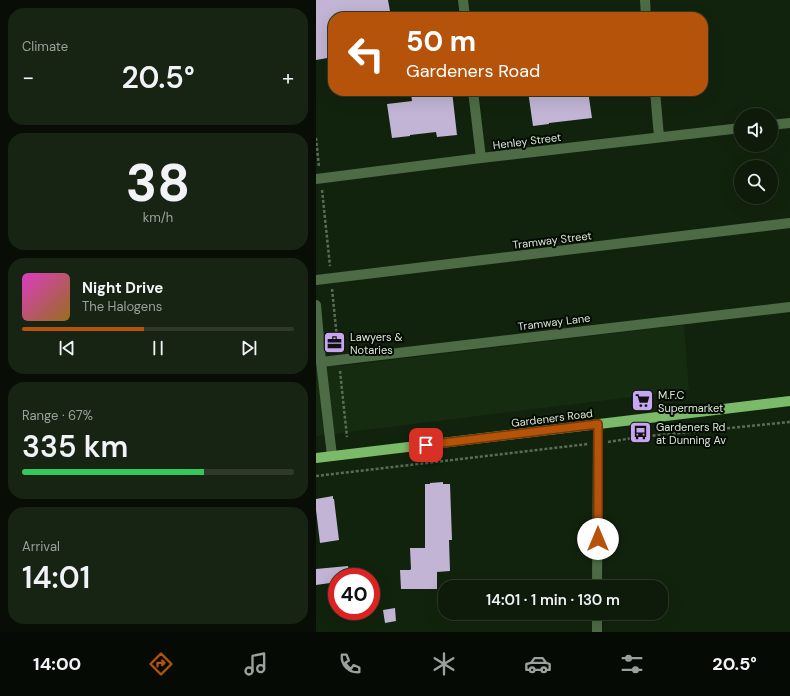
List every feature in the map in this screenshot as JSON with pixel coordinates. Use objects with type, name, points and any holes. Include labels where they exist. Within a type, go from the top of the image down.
[{"type":"main road","name":"Gardeners Road","points":[[316,458],[790,401]]},
{"type":"street","points":[[463,0],[464,12]]},
{"type":"street","points":[[645,0],[646,12]]},
{"type":"street","points":[[475,96],[481,158]]},
{"type":"street","points":[[655,96],[660,137]]},
{"type":"street","points":[[778,124],[790,123]]},
{"type":"street","name":"Henley Street","points":[[316,179],[734,129]]},
{"type":"street","name":"Tramway Street","points":[[316,280],[790,223]]},
{"type":"street","points":[[316,305],[319,358],[332,456]]},
{"type":"street","name":"Tramway Lane","points":[[319,358],[790,307]]},
{"type":"street","points":[[598,424],[598,580]]},
{"type":"street","points":[[597,620],[597,632]]},
{"type":"path","points":[[316,476],[616,441],[639,437],[790,422]]},
{"type":"shaded area","points":[[684,325],[689,390],[316,436],[316,362],[342,366]]},
{"type":"building","points":[[316,0],[388,0],[390,11],[328,12],[328,58],[316,60]]},
{"type":"building","points":[[411,96],[453,96],[457,135],[437,137],[436,132],[392,138],[387,104],[412,101]]},
{"type":"building","points":[[529,96],[589,96],[592,118],[533,126]]},
{"type":"building","points":[[443,482],[443,484],[450,484],[452,540],[449,540],[450,571],[437,572],[437,589],[401,589],[400,570],[411,569],[410,548],[425,548],[425,484]]},
{"type":"building","points":[[333,496],[339,540],[320,543],[316,499]]},
{"type":"building","points":[[348,566],[348,568],[328,568],[328,583],[316,585],[316,569]]},
{"type":"building","points":[[395,608],[396,621],[385,623],[383,610]]},
{"type":"place","name":"Lawyers & Notaries","points":[[334,343]]},
{"type":"place","name":"M.F.C Supermarket","points":[[642,401]]},
{"type":"place","name":"Gardeners Rd at Dunning Av","points":[[641,433]]},
{"type":"route","points":[[426,445],[598,424],[598,539]]}]
